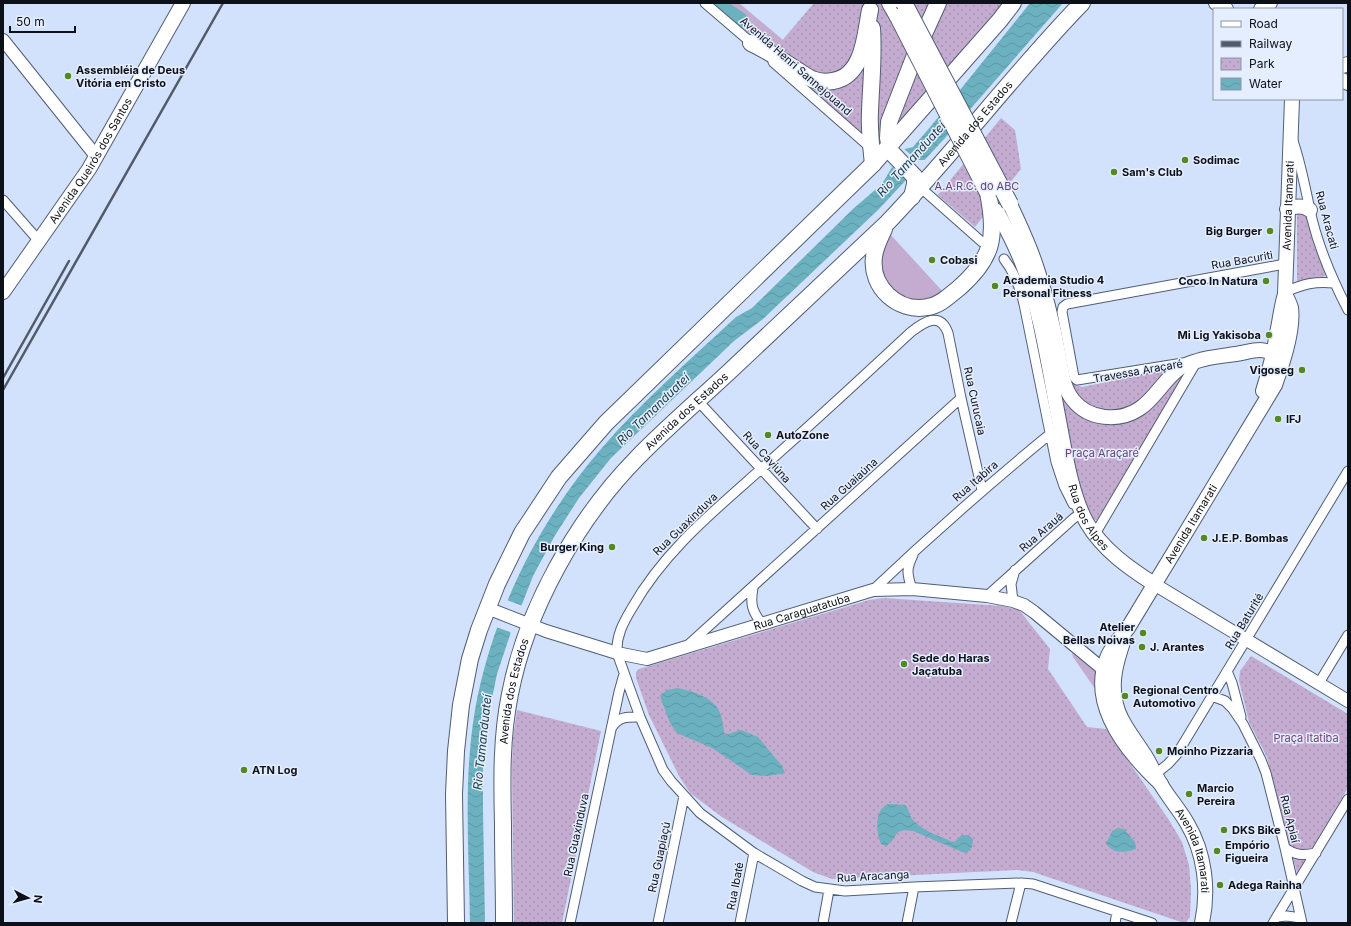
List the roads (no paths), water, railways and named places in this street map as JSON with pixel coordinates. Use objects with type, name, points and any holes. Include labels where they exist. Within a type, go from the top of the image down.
[{"type":"highway","points":[[887,223],[879,240],[874,257],[876,276],[885,293],[900,304],[919,308],[938,304],[946,299],[972,276],[984,260],[992,236],[993,223],[988,193],[890,3]]},
{"type":"highway","points":[[904,3],[1003,207]]},
{"type":"highway","points":[[881,154],[891,115],[919,45],[938,3]]},
{"type":"highway","points":[[456,923],[454,794],[458,726],[461,704],[470,659],[492,610],[507,562],[522,533],[559,477],[606,422],[881,154],[1000,20],[1013,3]]},
{"type":"highway","name":"Avenida dos Estados","points":[[504,923],[502,758],[510,694],[525,623],[549,584],[566,552],[596,508],[636,458],[887,223],[916,186],[1082,3]]},
{"type":"highway","points":[[751,43],[764,49],[812,79],[820,81],[835,81],[850,73],[859,59],[862,50],[869,7]]},
{"type":"highway","points":[[869,7],[874,64],[870,112],[881,154],[916,186]]},
{"type":"highway","points":[[988,193],[1003,207]]},
{"type":"main road","name":"Avenida Queirós dos Santos","points":[[3,292],[96,156],[183,3]]},
{"type":"main road","name":"Avenida Itamarati","points":[[1254,420],[1268,374],[1285,293],[1290,132],[1293,104]]},
{"type":"main road","points":[[1287,209],[1302,206],[1310,210]]},
{"type":"main road","points":[[1003,207],[1029,244],[1048,305],[1063,379],[1074,402],[1091,413],[1110,418],[1121,416],[1140,408],[1174,373],[1196,361]]},
{"type":"main road","name":"Rua dos Alpes","points":[[1003,207],[1036,307],[1080,514],[1095,534],[1117,558],[1154,584]]},
{"type":"main road","name":"Avenida Itamarati","points":[[1156,778],[1140,765],[1127,748],[1110,720],[1104,698],[1102,683],[1106,659],[1112,648],[1128,628],[1269,397],[1279,373],[1288,343],[1291,308],[1285,293]]},
{"type":"main road","name":"Travessa Araçaré","points":[[1196,361],[1260,350],[1273,353]]},
{"type":"main road","points":[[1273,353],[1277,357],[1279,363],[1279,373]]},
{"type":"main road","name":"Avenida Itamarati","points":[[1128,628],[1115,669],[1114,680],[1116,704],[1126,727],[1148,759],[1156,778],[1188,824],[1200,853],[1205,888],[1202,923]]},
{"type":"main road","points":[[1104,670],[1108,676],[1111,694],[1116,704]]},
{"type":"street","name":"Avenida Henri Sannejouand","points":[[705,3],[881,154]]},
{"type":"street","points":[[3,40],[96,156]]},
{"type":"street","name":"Rua Aracati","points":[[1290,132],[1300,161],[1310,210],[1319,243],[1336,286],[1348,308]]},
{"type":"street","points":[[916,186],[982,242]]},
{"type":"street","points":[[3,200],[39,241]]},
{"type":"street","name":"Rua dos Alpes","points":[[1004,259],[1016,276],[1023,298],[1050,434],[1060,475],[1080,514]]},
{"type":"street","name":"Rua Bacuriti","points":[[1063,307],[1066,304],[1285,264]]},
{"type":"street","points":[[1285,293],[1299,286],[1314,282],[1348,289]]},
{"type":"street","name":"Travessa Araçaré","points":[[1063,307],[1062,312],[1074,377],[1077,380],[1196,361]]},
{"type":"street","name":"Rua Guaxinduva","points":[[570,923],[611,728],[624,674],[617,653],[618,637],[622,625],[636,601],[660,566],[691,532],[911,332],[926,322],[936,320],[939,321]]},
{"type":"street","name":"Rua Curucaia","points":[[939,321],[944,324],[948,333],[982,490]]},
{"type":"street","points":[[1095,534],[1196,361]]},
{"type":"street","name":"Rua Guaiaúna","points":[[686,647],[753,588],[961,398]]},
{"type":"street","name":"Rua Caviúna","points":[[698,401],[817,529]]},
{"type":"street","name":"Rua Itabira","points":[[873,590],[917,548],[982,490],[1050,434]]},
{"type":"street","name":"Rua Baturité","points":[[1156,778],[1177,754],[1348,471]]},
{"type":"street","name":"Rua Arauá","points":[[987,596],[1080,514]]},
{"type":"street","name":"Rua Itabira","points":[[912,589],[907,571],[917,548]]},
{"type":"street","points":[[1013,601],[1011,584],[1016,569]]},
{"type":"street","name":"Rua dos Alpes","points":[[1154,584],[1348,700]]},
{"type":"street","points":[[753,588],[752,605],[755,614],[762,624]]},
{"type":"street","name":"Rua Caraguatatuba","points":[[492,610],[546,631],[617,653],[647,659],[873,590],[912,589],[987,596],[1013,601],[1024,605],[1104,670]]},
{"type":"street","points":[[1319,683],[1348,635]]},
{"type":"street","name":"Rua Apiaí","points":[[1227,671],[1232,683],[1243,724]]},
{"type":"street","name":"Rua Aracanga","points":[[624,674],[640,718],[664,770],[684,796],[700,813],[754,853],[815,888],[845,891],[1021,883],[1033,884],[1152,923]]},
{"type":"street","name":"Rua Apiaí","points":[[1212,696],[1228,704],[1243,724],[1256,748],[1266,773],[1302,921]]},
{"type":"street","points":[[611,728],[619,719],[629,717],[640,718]]},
{"type":"street","name":"Rua Guapiaçú","points":[[658,923],[684,796]]},
{"type":"street","points":[[1275,920],[1348,799]]},
{"type":"street","points":[[1284,848],[1297,854],[1309,855],[1316,853]]},
{"type":"street","name":"Rua Ibaté","points":[[740,923],[754,853]]},
{"type":"street","points":[[1011,923],[1021,883]]},
{"type":"street","points":[[907,923],[914,887]]},
{"type":"street","points":[[823,923],[829,890]]},
{"type":"street","points":[[1114,923],[1117,912]]},
{"type":"street","points":[[1275,920],[1287,916],[1302,921]]},
{"type":"water","name":"Rio Tamanduateí","points":[[1030,3],[1063,3],[945,138],[879,209],[763,319],[734,341],[611,458],[579,498],[554,537],[533,576],[510,635],[497,674],[489,713],[483,760],[485,923],[470,923],[468,789],[471,736],[475,710],[493,639],[506,605],[521,571],[557,507],[578,477],[601,449],[649,398],[736,317],[752,308],[854,208],[882,184],[901,152],[905,149],[913,147]]},
{"type":"water","points":[[678,688],[697,693],[708,699],[717,707],[721,716],[725,735],[741,730],[758,737],[782,766],[785,773],[768,776],[752,775],[712,748],[677,733],[670,723],[660,696],[667,690]]},
{"type":"water","points":[[888,804],[905,805],[912,819],[918,825],[955,843],[956,840],[962,835],[968,835],[973,839],[972,847],[967,853],[962,852],[913,831],[906,830],[898,832],[892,841],[886,846],[881,844],[877,828],[878,816],[883,807]]},
{"type":"water","points":[[1118,828],[1124,829],[1135,842],[1136,849],[1120,852],[1113,850],[1106,844],[1112,831]]},
{"type":"waterway","points":[[714,3],[740,20]]},
{"type":"railway","points":[[3,390],[223,3]]},
{"type":"railway","points":[[3,378],[69,261]]},
{"type":"place","name":"Assembléia de Deus Vitória em Cristo","points":[[68,76]]},
{"type":"place","name":"Sodimac","points":[[1185,160]]},
{"type":"place","name":"Sam's Club","points":[[1114,172]]},
{"type":"place","name":"Big Burger","points":[[1270,231]]},
{"type":"place","name":"Cobasi","points":[[932,260]]},
{"type":"place","name":"Coco In Natura","points":[[1266,281]]},
{"type":"place","name":"Academia Studio 4 Personal Fitness","points":[[995,286]]},
{"type":"place","name":"Mi Lig Yakisoba","points":[[1269,335]]},
{"type":"place","name":"Vigoseg","points":[[1302,370]]},
{"type":"place","name":"IFJ","points":[[1278,419]]},
{"type":"place","name":"AutoZone","points":[[768,435]]},
{"type":"place","name":"J.E.P. Bombas","points":[[1204,538]]},
{"type":"place","name":"Burger King","points":[[612,547]]},
{"type":"place","name":"Atelier Bellas Noivas","points":[[1143,633]]},
{"type":"place","name":"J. Arantes","points":[[1142,647]]},
{"type":"place","name":"Sede do Haras Jaçatuba","points":[[904,664]]},
{"type":"place","name":"Regional Centro Automotivo","points":[[1125,696]]},
{"type":"place","name":"Moinho Pizzaria","points":[[1159,751]]},
{"type":"place","name":"ATN Log","points":[[244,770]]},
{"type":"place","name":"Marcio Pereira","points":[[1189,794]]},
{"type":"place","name":"DKS Bike","points":[[1224,830]]},
{"type":"place","name":"Empório Figueira","points":[[1217,851]]},
{"type":"place","name":"Adega Rainha","points":[[1220,885]]},
{"type":"park label","name":"A.A.R.C. do ABC","points":[[977,186]]},
{"type":"park label","name":"Praça Araçaré","points":[[1102,453]]},
{"type":"park label","name":"Praça Itatiba","points":[[1306,738]]}]
